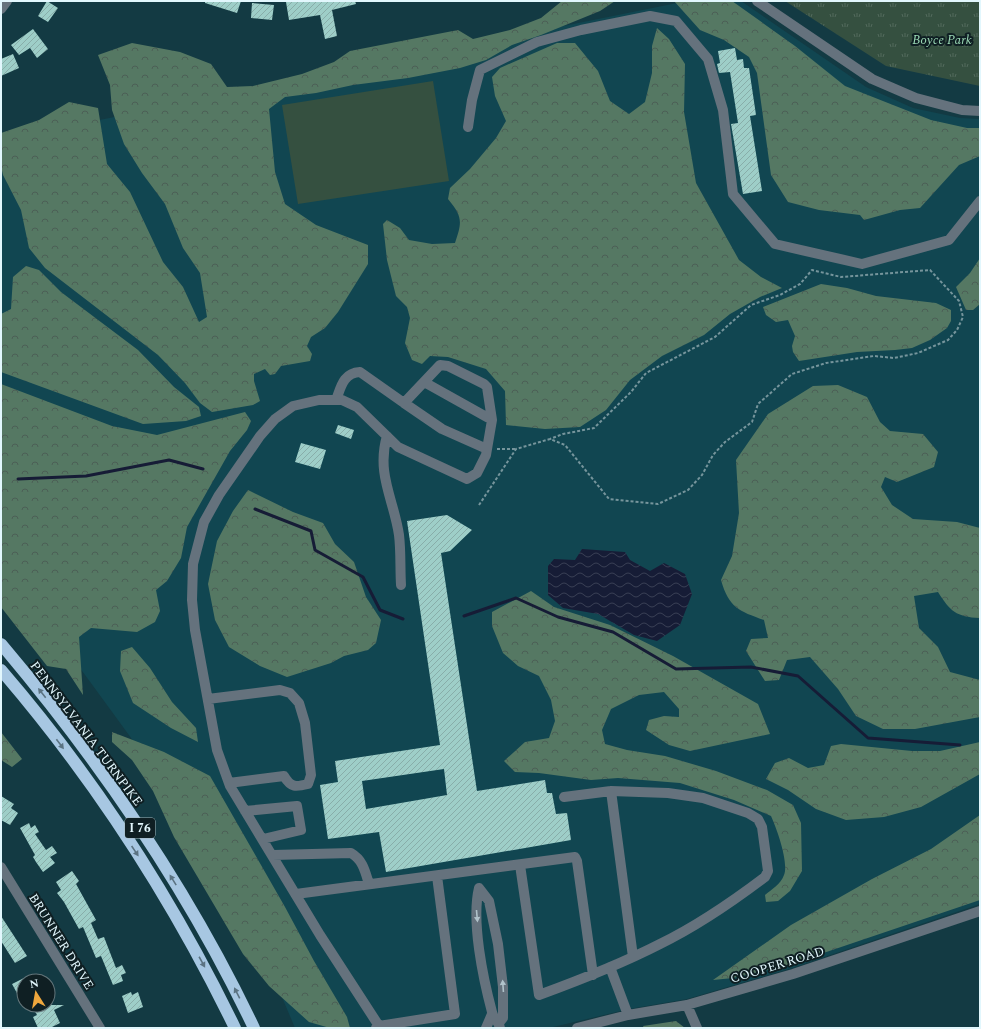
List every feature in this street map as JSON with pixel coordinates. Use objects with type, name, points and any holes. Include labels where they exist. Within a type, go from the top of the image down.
[{"type":"highway","name":"PENNSYLVANIA TURNPIKE","points":[[1,644],[93,760],[149,842],[210,943],[254,1028]]},
{"type":"highway","name":"I 76","points":[[1,670],[68,755],[137,854],[203,965],[235,1028]]},
{"type":"street","points":[[1,9],[7,1]]},
{"type":"street","points":[[757,1],[872,79],[916,98],[962,110],[980,111]]},
{"type":"street","points":[[468,128],[472,100],[480,70],[537,42],[581,30],[650,16],[676,21],[708,59],[723,110],[733,194],[775,244],[862,264],[949,240],[980,201]]},
{"type":"street","points":[[404,403],[440,365],[448,366],[484,384],[487,387],[492,420],[488,449],[477,473],[467,479],[398,448],[357,407],[342,400],[319,400],[294,406],[275,419],[260,436],[219,495],[204,522],[193,564],[192,600],[195,630],[217,750],[229,783],[320,935],[378,1027],[455,1014],[437,876]]},
{"type":"street","points":[[336,400],[344,378],[353,372],[360,372],[442,429],[488,449]]},
{"type":"street","points":[[424,382],[492,420]]},
{"type":"street","points":[[386,436],[383,450],[384,475],[399,536],[401,585]]},
{"type":"street","points":[[208,699],[280,690],[290,693],[299,703],[305,723],[311,775],[308,784],[296,787],[289,784],[284,776],[229,783]]},
{"type":"street","points":[[611,791],[633,957]]},
{"type":"street","points":[[520,865],[539,995],[610,967],[661,944],[731,902],[765,877],[768,864],[762,827],[758,819],[748,812],[703,798],[668,793],[611,791],[564,797]]},
{"type":"street","points":[[245,811],[297,806],[301,830],[263,839]]},
{"type":"street","points":[[273,855],[351,853],[358,857],[369,884]]},
{"type":"street","points":[[296,894],[575,857],[577,861],[593,974]]},
{"type":"street","name":"BRUNNER DRIVE","points":[[1,867],[98,1027]]},
{"type":"street","points":[[477,871],[479,888],[476,902],[480,959],[492,1014],[499,1026]]},
{"type":"street","points":[[479,888],[489,902],[498,944],[503,987],[503,1018],[499,1026]]},
{"type":"street","name":"COOPER ROAD","points":[[577,1028],[628,1015],[687,1005],[794,974],[980,911]]},
{"type":"street","points":[[610,967],[628,1015]]},
{"type":"street","points":[[687,1005],[698,1028]]},
{"type":"street","points":[[486,1028],[492,1014]]},
{"type":"path","points":[[488,449],[516,449],[563,434],[594,428],[631,392],[646,373],[715,337],[751,305],[780,296],[800,284],[812,270],[841,277],[930,270],[959,301],[963,317],[957,330],[948,340],[918,353],[894,358],[874,356],[826,363],[792,374],[758,404],[752,422],[725,442],[713,455],[702,475],[688,490],[658,504],[609,499],[565,445],[550,439]]},
{"type":"path","points":[[478,505],[516,449]]},
{"type":"shaded area","points":[[687,1],[741,1],[866,87],[913,108],[960,118],[980,119],[980,904],[792,968],[687,999],[629,1009],[549,1028],[295,1028],[258,940],[172,794],[69,653],[1,572],[1,140]]},
{"type":"green space","points":[[562,1],[615,1],[600,11],[512,45],[486,60],[460,68],[408,78],[353,85],[316,93],[285,97],[269,109],[275,172],[285,204],[316,225],[368,245],[368,264],[338,312],[325,328],[311,337],[307,346],[312,354],[310,361],[281,366],[275,374],[270,375],[265,369],[254,374],[254,381],[260,401],[253,405],[212,412],[200,403],[185,383],[158,355],[45,268],[29,248],[21,210],[3,175],[1,166],[1,133],[39,120],[69,102],[98,108],[107,164],[130,192],[163,262],[183,287],[199,322],[207,317],[200,273],[183,248],[165,204],[142,173],[124,144],[112,110],[110,85],[98,55],[132,43],[180,52],[211,64],[227,87],[253,86],[302,74],[334,62],[350,51],[458,30],[473,39],[510,30],[541,18]]},
{"type":"green space","points":[[674,1],[732,1],[795,46],[845,86],[931,120],[967,128],[980,128],[980,156],[959,165],[920,208],[900,210],[864,220],[860,215],[819,210],[788,202],[771,175],[757,73],[749,57],[724,40],[700,30]]},
{"type":"green space","name":"Boyce Park","points":[[785,1],[980,1],[980,86],[886,66]]},
{"type":"green space","points":[[657,28],[669,39],[685,64],[684,112],[696,183],[739,260],[761,277],[782,288],[760,297],[730,314],[704,335],[662,356],[630,380],[606,410],[580,427],[545,429],[506,425],[505,391],[486,369],[448,357],[430,356],[422,364],[412,360],[405,343],[410,318],[407,307],[396,296],[387,260],[383,224],[387,220],[400,228],[409,240],[432,244],[455,243],[460,220],[459,215],[448,199],[450,188],[470,169],[496,138],[506,121],[495,96],[492,77],[500,68],[557,43],[575,43],[598,71],[610,101],[629,114],[645,102],[652,73],[652,46]]},
{"type":"green space","points":[[433,81],[449,181],[298,204],[282,105]]},
{"type":"green space","points":[[980,258],[980,304],[973,310],[966,310],[956,287],[970,273]]},
{"type":"green space","points":[[26,266],[39,270],[61,292],[138,350],[174,387],[199,407],[201,416],[186,421],[143,424],[1,372],[1,314],[11,309],[13,277]]},
{"type":"green space","points":[[821,284],[847,288],[876,296],[936,303],[951,310],[951,321],[947,328],[930,340],[912,348],[857,352],[799,361],[793,352],[792,346],[795,336],[788,320],[776,322],[766,315],[763,307]]},
{"type":"green space","points":[[1,384],[112,426],[157,435],[245,412],[251,421],[247,430],[230,451],[187,527],[181,558],[167,581],[156,590],[160,611],[155,622],[137,632],[91,628],[79,637],[83,695],[66,669],[47,666],[1,607]]},
{"type":"green space","points":[[838,385],[867,397],[880,422],[890,431],[923,434],[938,452],[934,467],[897,482],[885,477],[881,487],[892,505],[913,519],[957,522],[980,528],[980,618],[965,616],[954,612],[946,604],[938,592],[914,596],[919,628],[938,647],[950,672],[980,680],[980,717],[915,729],[883,729],[856,716],[838,689],[810,657],[787,660],[779,680],[765,681],[746,651],[751,639],[768,638],[764,620],[748,614],[736,607],[728,597],[721,580],[732,556],[739,513],[736,460],[768,414],[813,386]]},
{"type":"green space","points":[[248,490],[293,512],[323,523],[335,544],[354,562],[366,597],[381,620],[376,643],[368,650],[344,656],[331,663],[287,677],[260,666],[229,647],[215,620],[208,584],[217,541],[233,511]]},
{"type":"green space","points":[[531,591],[554,607],[610,625],[673,656],[758,704],[770,734],[690,751],[669,745],[646,730],[649,720],[664,716],[679,717],[679,709],[664,692],[639,695],[611,709],[602,730],[605,744],[627,750],[665,756],[716,771],[767,790],[793,805],[801,823],[802,871],[790,891],[778,901],[766,902],[765,895],[781,881],[785,870],[782,846],[771,816],[734,800],[680,783],[618,778],[591,780],[539,773],[515,772],[504,761],[525,742],[549,738],[555,721],[551,700],[539,676],[518,666],[503,653],[492,626],[492,612]]},
{"type":"green space","points":[[132,647],[150,668],[172,702],[196,728],[198,742],[171,728],[133,703],[120,671],[121,651]]},
{"type":"green space","points":[[1,732],[22,759],[12,767],[1,760]]},
{"type":"green space","points":[[112,732],[164,752],[210,776],[347,1017],[350,1028],[330,1028],[309,1022],[269,986],[243,954],[174,837],[153,791],[132,760],[112,742]]},
{"type":"green space","points":[[980,742],[980,774],[921,807],[884,817],[846,820],[816,809],[788,790],[766,779],[775,763],[789,758],[808,768],[824,765],[831,746],[841,744],[912,751],[940,751]]},
{"type":"green space","points":[[980,815],[980,900],[785,966],[733,978],[713,980],[791,925],[872,879],[931,849]]},
{"type":"green space","points":[[676,1021],[685,1028],[644,1028],[643,1026]]},
{"type":"water","points":[[582,549],[625,552],[630,560],[650,571],[664,563],[685,574],[692,594],[680,625],[657,641],[634,635],[598,614],[563,608],[548,595],[548,566],[554,559],[575,560]]},
{"type":"building","points":[[47,1],[58,8],[48,22],[38,16]]},
{"type":"building","points":[[205,1],[241,1],[237,13],[205,3]]},
{"type":"building","points":[[355,1],[356,4],[332,10],[337,36],[325,39],[320,15],[289,20],[286,2]]},
{"type":"building","points":[[252,3],[274,5],[272,20],[251,18]]},
{"type":"building","points":[[33,29],[48,49],[37,58],[30,48],[19,55],[11,45]]},
{"type":"building","points":[[735,48],[737,60],[743,59],[744,68],[749,68],[756,115],[750,116],[762,191],[743,194],[731,124],[738,123],[730,72],[719,73],[717,64],[720,63],[718,51]]},
{"type":"building","points":[[13,54],[19,68],[1,76],[1,59]]},
{"type":"building","points":[[338,425],[354,430],[351,439],[335,433]]},
{"type":"building","points":[[301,443],[326,450],[320,469],[295,462]]},
{"type":"building","points":[[447,515],[472,530],[450,551],[441,553],[477,791],[545,780],[547,793],[552,793],[556,814],[567,813],[571,840],[386,872],[379,832],[328,839],[320,785],[338,782],[335,761],[440,745],[407,521]],"holes":[[[444,769],[447,795],[366,809],[362,781]]]},
{"type":"building","points":[[1,796],[14,804],[11,808],[18,813],[10,825],[1,820]]},
{"type":"building","points":[[29,823],[31,828],[35,825],[39,832],[35,834],[46,850],[52,846],[57,853],[50,857],[55,863],[43,872],[33,857],[35,855],[20,828]]},
{"type":"building","points":[[72,871],[79,881],[76,884],[96,920],[91,923],[98,939],[104,937],[116,968],[122,965],[126,973],[121,975],[123,981],[113,985],[101,956],[96,958],[83,927],[79,929],[64,902],[57,893],[61,890],[56,882]]},
{"type":"building","points":[[1,916],[27,956],[15,963],[1,941]]},
{"type":"building","points":[[16,982],[16,991],[12,984]]},
{"type":"building","points":[[131,992],[132,995],[138,992],[143,1007],[128,1013],[122,996]]},
{"type":"building","points":[[56,1005],[64,1005],[56,1009]]},
{"type":"building","points":[[36,1013],[55,1013],[60,1023],[50,1028],[38,1028],[33,1017],[37,1015]]},
{"type":"waterway","points":[[18,479],[86,476],[169,460],[203,469]]},
{"type":"waterway","points":[[255,509],[311,531],[315,550],[363,577],[380,610],[403,619]]},
{"type":"waterway","points":[[464,616],[516,598],[558,617],[613,632],[676,669],[751,667],[798,676],[868,738],[960,745]]}]
